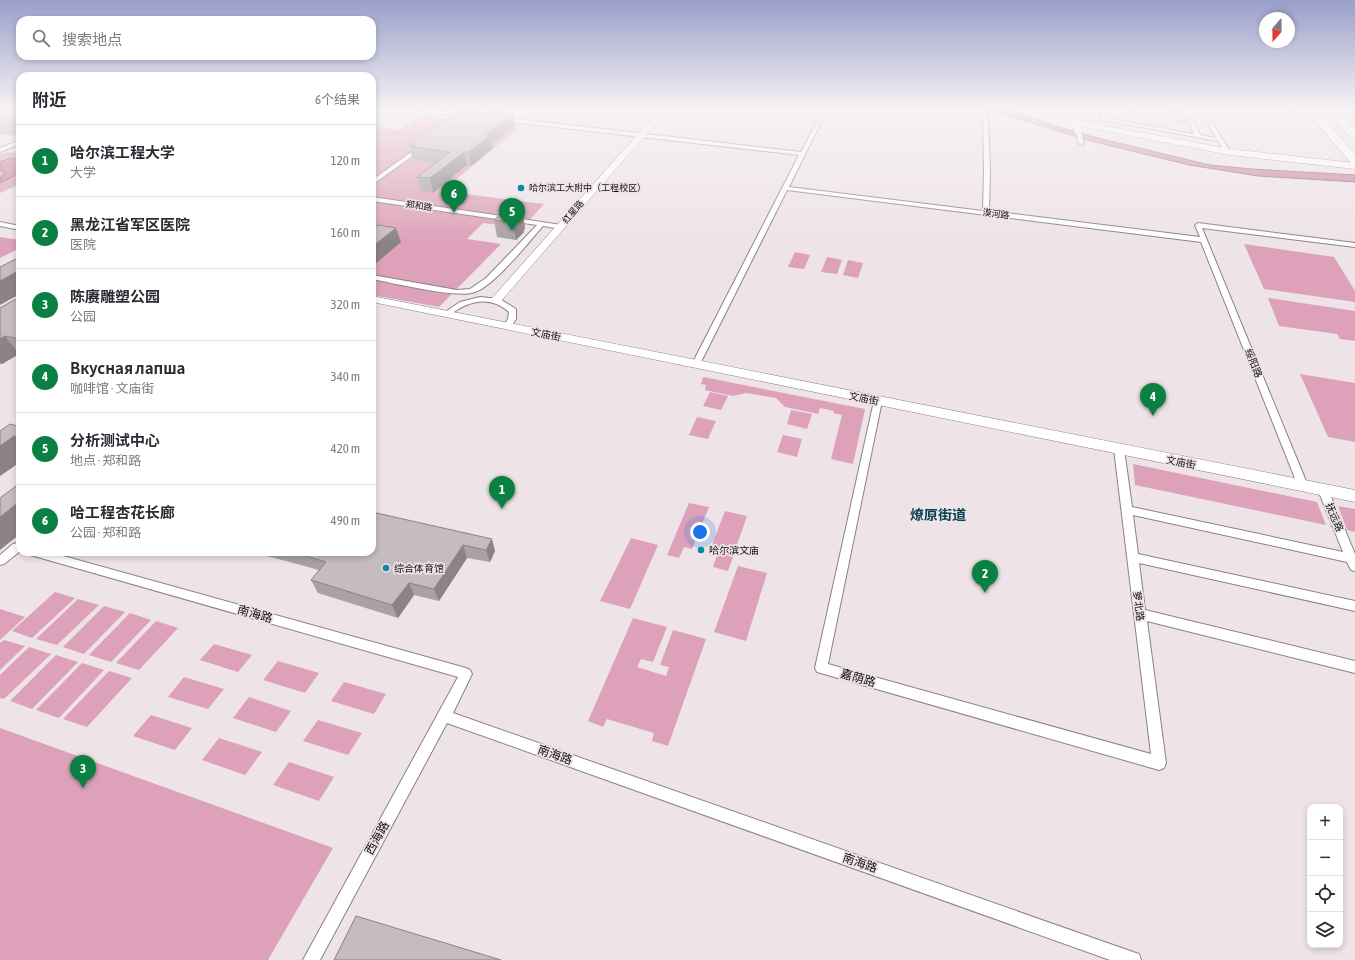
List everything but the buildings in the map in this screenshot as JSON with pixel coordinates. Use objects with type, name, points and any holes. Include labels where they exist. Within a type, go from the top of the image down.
[{"type":"highway","points":[[1349,153],[1355,161]]},
{"type":"main road","name":"红星路","points":[[497,299],[626,153]]},
{"type":"main road","points":[[1242,153],[1355,166]]},
{"type":"main road","name":"文庙街","points":[[376,300],[1355,496]]},
{"type":"street","points":[[376,180],[415,153]]},
{"type":"street","points":[[696,364],[803,154],[793,153]]},
{"type":"street","points":[[986,213],[988,171],[987,153]]},
{"type":"street","name":"漠河路","points":[[786,188],[1205,240]]},
{"type":"street","name":"郑和路","points":[[376,200],[561,227]]},
{"type":"street","points":[[0,224],[16,227]]},
{"type":"street","points":[[376,278],[457,292],[472,290],[480,287],[489,280],[542,224]]},
{"type":"street","name":"绥阳路","points":[[1303,486],[1198,225],[1355,245]]},
{"type":"street","points":[[446,314],[462,304],[478,300],[497,299],[506,304],[513,311],[512,319],[507,326]]},
{"type":"street","name":"嘉荫路","points":[[878,401],[821,668],[1159,763]]},
{"type":"street","name":"萝北路","points":[[1119,449],[1159,763]]},
{"type":"street","name":"抚远路","points":[[1323,490],[1354,561]]},
{"type":"street","points":[[1127,510],[1354,561]]},
{"type":"street","points":[[0,561],[16,548]]},
{"type":"street","name":"南海路","points":[[48,556],[466,674],[444,716],[1134,960]]},
{"type":"street","points":[[1133,557],[1355,606]]},
{"type":"street","points":[[1140,614],[1355,667]]},
{"type":"street","name":"西海路","points":[[311,960],[444,716]]},
{"type":"shaded area","points":[[16,153],[16,186],[0,193],[0,154]]},
{"type":"shaded area","points":[[376,153],[489,153],[442,191],[544,204],[522,228],[483,223],[467,239],[501,244],[439,307],[376,296]]},
{"type":"shaded area","points":[[1139,153],[1159,153],[1210,165],[1355,175],[1355,182],[1258,176],[1189,165]]},
{"type":"shaded area","points":[[11,158],[16,159],[16,175],[0,183],[0,178],[4,174],[4,171],[0,170],[0,162]]},
{"type":"shaded area","points":[[0,237],[16,239],[16,250],[0,258]]},
{"type":"shaded area","points":[[1244,244],[1334,257],[1355,291],[1355,302],[1264,289]]},
{"type":"shaded area","points":[[795,252],[810,255],[804,269],[788,267]]},
{"type":"shaded area","points":[[827,257],[842,260],[837,274],[821,272]]},
{"type":"shaded area","points":[[848,260],[863,263],[858,278],[843,275]]},
{"type":"shaded area","points":[[1268,298],[1355,311],[1355,341],[1340,339],[1337,334],[1279,326]]},
{"type":"shaded area","points":[[1300,374],[1355,383],[1355,442],[1328,437]]},
{"type":"shaded area","points":[[703,377],[865,409],[853,464],[831,459],[842,415],[833,413],[834,411],[820,408],[818,414],[785,407],[776,398],[746,393],[733,396],[705,390],[706,385],[701,384]]},
{"type":"shaded area","points":[[710,392],[728,396],[721,410],[703,406]]},
{"type":"shaded area","points":[[791,410],[812,414],[807,429],[787,424]]},
{"type":"shaded area","points":[[697,417],[716,421],[708,439],[689,435]]},
{"type":"shaded area","points":[[783,435],[802,439],[797,457],[777,452]]},
{"type":"shaded area","points":[[1133,464],[1317,502],[1326,525],[1135,485]]},
{"type":"shaded area","points":[[689,503],[709,507],[692,549],[684,547],[679,558],[667,555]]},
{"type":"shaded area","points":[[1338,506],[1355,509],[1355,532],[1347,530]]},
{"type":"shaded area","points":[[725,511],[747,516],[728,571],[713,567],[717,555],[709,553]]},
{"type":"shaded area","points":[[631,538],[658,545],[630,609],[600,601]]},
{"type":"shaded area","points":[[738,566],[767,573],[746,641],[714,632]]},
{"type":"shaded area","points":[[55,592],[75,598],[32,638],[12,631]]},
{"type":"shaded area","points":[[78,599],[99,605],[57,645],[36,639]]},
{"type":"shaded area","points":[[104,606],[125,612],[84,654],[63,647]]},
{"type":"shaded area","points":[[0,609],[25,617],[0,640]]},
{"type":"shaded area","points":[[130,613],[151,620],[111,662],[89,655]]},
{"type":"shaded area","points":[[633,618],[667,627],[653,662],[641,659],[637,667],[666,676],[669,667],[660,665],[673,630],[706,639],[668,746],[652,741],[654,733],[607,719],[603,727],[588,721]]},
{"type":"shaded area","points":[[156,621],[178,628],[139,670],[116,663]]},
{"type":"shaded area","points":[[4,640],[25,646],[0,670],[0,643]]},
{"type":"shaded area","points":[[214,644],[252,655],[238,672],[200,660]]},
{"type":"shaded area","points":[[29,647],[51,654],[4,699],[0,698],[0,675]]},
{"type":"shaded area","points":[[56,655],[78,662],[32,709],[10,701]]},
{"type":"shaded area","points":[[278,661],[319,673],[305,693],[263,680]]},
{"type":"shaded area","points":[[82,663],[104,670],[59,718],[36,710]]},
{"type":"shaded area","points":[[109,671],[132,678],[87,727],[63,719]]},
{"type":"shaded area","points":[[184,677],[224,689],[208,709],[168,697]]},
{"type":"shaded area","points":[[344,682],[386,694],[374,714],[331,701]]},
{"type":"shaded area","points":[[249,697],[291,711],[276,732],[233,718]]},
{"type":"shaded area","points":[[151,715],[192,728],[175,750],[133,736]]},
{"type":"shaded area","points":[[318,720],[362,733],[348,755],[303,741]]},
{"type":"shaded area","points":[[0,728],[333,848],[268,960],[0,960]]},
{"type":"shaded area","points":[[219,738],[262,752],[245,775],[202,760]]},
{"type":"shaded area","points":[[289,762],[334,777],[319,801],[273,785]]},
{"type":"place","name":"哈尔滨工大附中（工程校区）","points":[[521,188]]},
{"type":"place","name":"哈工程杏花长廊","points":[[454,213]]},
{"type":"place","name":"分析测试中心","points":[[512,231]]},
{"type":"place","name":"Вкусная лапша","points":[[1153,416]]},
{"type":"place","name":"哈尔滨工程大学","points":[[502,509]]},
{"type":"place","name":"哈尔滨文庙","points":[[701,550]]},
{"type":"place","name":"综合体育馆","points":[[386,568]]},
{"type":"place","name":"黑龙江省军区医院","points":[[985,593]]},
{"type":"place","name":"陈赓雕塑公园","points":[[83,788]]},
{"type":"district","name":"燎原街道","points":[[938,515]]}]
